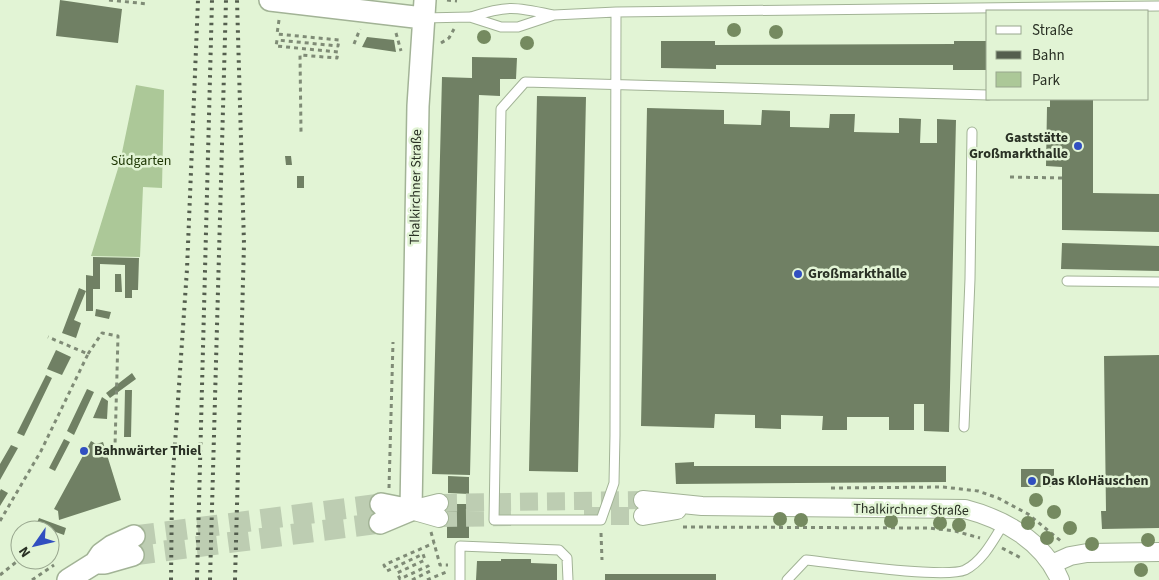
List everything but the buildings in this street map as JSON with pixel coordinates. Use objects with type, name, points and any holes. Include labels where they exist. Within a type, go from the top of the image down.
[{"type":"street","points":[[270,0],[424,9]]},
{"type":"street","name":"Thalkirchner Straße","points":[[411,510],[417,123],[424,9]]},
{"type":"street","name":"Thalkirchner Straße","points":[[643,508],[702,506],[965,509],[982,513],[1004,523],[1033,543],[1052,564],[1060,580]]},
{"type":"street","points":[[380,514],[411,510],[436,516]]},
{"type":"street","points":[[68,580],[95,563],[105,563],[133,545]]},
{"type":"street","points":[[1052,564],[1070,556],[1087,553],[1159,552]]},
{"type":"lane","points":[[470,17],[498,8],[517,7],[554,15],[819,5],[1028,10],[1058,4],[1128,9],[1153,4]]},
{"type":"lane","points":[[424,9],[470,17],[500,27],[518,27],[554,15]]},
{"type":"lane","points":[[616,12],[616,83],[614,483],[601,520],[494,520],[501,109],[525,82],[616,83],[986,95]]},
{"type":"lane","points":[[964,427],[970,279],[972,132]]},
{"type":"lane","points":[[1067,281],[1159,282]]},
{"type":"lane","points":[[787,580],[806,560],[897,569],[960,572],[975,563],[1004,523]]},
{"type":"lane","points":[[460,580],[460,546],[559,550],[567,558],[568,580]]},
{"type":"path","points":[[109,0],[148,4]]},
{"type":"path","points":[[447,0],[457,1]]},
{"type":"path","points":[[279,20],[278,34],[339,40],[338,46],[277,40],[276,46],[338,52],[337,58],[300,55],[301,132]]},
{"type":"path","points":[[1010,177],[1062,178]]},
{"type":"path","points":[[0,521],[41,451],[88,354],[102,332],[118,336],[115,446]]},
{"type":"path","points":[[48,337],[88,354]]},
{"type":"path","points":[[436,516],[434,543],[440,564],[444,565]]},
{"type":"path","points":[[601,520],[602,560]]},
{"type":"path","points":[[685,526],[929,528],[955,531],[991,543],[1020,557]]},
{"type":"path","points":[[412,580],[430,571],[428,566],[400,579],[397,573],[425,560],[423,554],[387,571],[384,565],[434,543]]},
{"type":"path","points":[[0,575],[10,567]]},
{"type":"path","points":[[427,580],[446,571]]},
{"type":"green space","name":"Südgarten","points":[[136,85],[164,90],[162,188],[143,187],[140,257],[91,256],[120,162]]},
{"type":"tunnel","points":[[439,503],[643,500]]},
{"type":"tunnel","points":[[134,536],[381,504]]},
{"type":"tunnel","points":[[584,516],[643,516]]},
{"type":"tunnel","points":[[439,518],[513,517]]},
{"type":"tunnel","points":[[133,555],[380,523]]},
{"type":"railway","points":[[171,580],[172,488],[187,269],[198,0]]},
{"type":"railway","points":[[197,580],[212,0]]},
{"type":"railway","points":[[210,580],[226,0]]},
{"type":"railway","points":[[235,580],[244,244],[237,0]]},
{"type":"place","name":"Gaststätte Großmarkthalle","points":[[1078,146]]},
{"type":"place","name":"Großmarkthalle","points":[[798,274]]},
{"type":"place","name":"Bahnwärter Thiel","points":[[84,451]]},
{"type":"place","name":"Das KloHäuschen","points":[[1032,481]]}]
